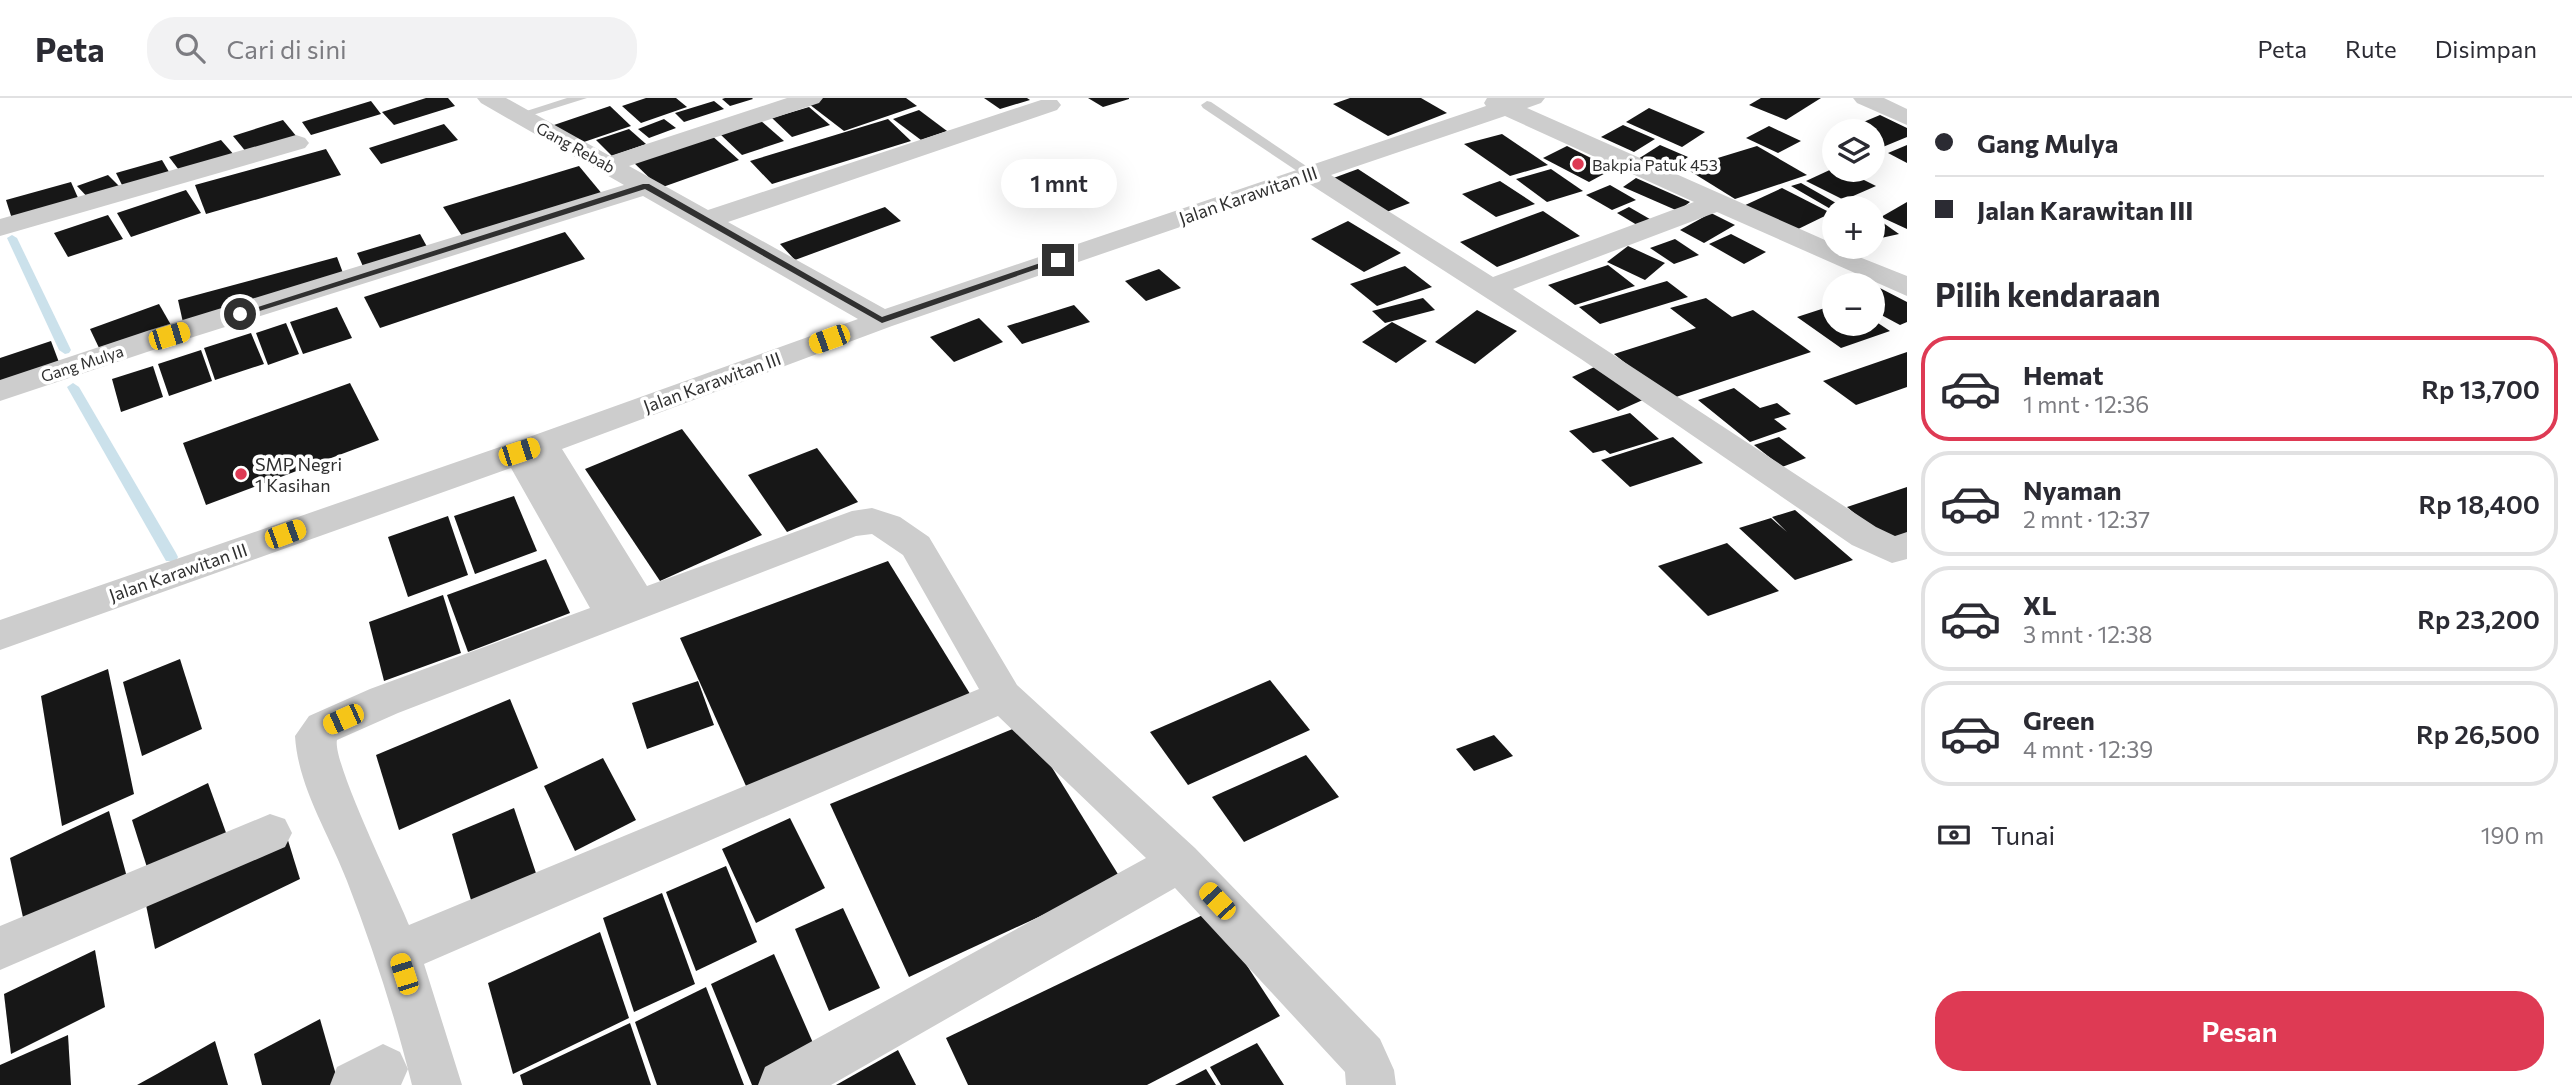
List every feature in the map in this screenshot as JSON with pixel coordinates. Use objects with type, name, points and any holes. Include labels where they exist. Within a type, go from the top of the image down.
[{"type":"street","name":"Gang Rebab","points":[[489,98],[882,320]]},
{"type":"street","points":[[608,165],[811,98]]},
{"type":"street","points":[[1865,98],[1907,118]]},
{"type":"street","points":[[1508,101],[1715,203],[1907,287]]},
{"type":"street","name":"Jalan Karawitan III","points":[[0,635],[530,449],[882,320],[1311,174],[1508,101]]},
{"type":"street","points":[[706,220],[1049,105]]},
{"type":"street","points":[[0,228],[296,143]]},
{"type":"street","points":[[1311,174],[1492,288],[1864,536],[1892,550],[1907,545]]},
{"type":"street","name":"Gang Mulya","points":[[0,391],[67,367],[434,255],[646,186]]},
{"type":"street","points":[[1492,288],[1715,203]]},
{"type":"street","points":[[530,449],[627,611]]},
{"type":"street","points":[[438,1085],[397,953],[329,788],[315,736],[323,728],[384,701],[852,524],[872,521],[888,526],[916,547],[1003,696],[1180,862],[1363,1056],[1371,1085]]},
{"type":"street","points":[[397,953],[1003,696]]},
{"type":"street","points":[[0,948],[270,833]]},
{"type":"street","points":[[783,1085],[1180,862]]},
{"type":"lane","points":[[520,115],[581,98]]},
{"type":"lane","points":[[1207,105],[1311,174]]},
{"type":"building","points":[[426,98],[448,98],[455,106],[394,125],[382,112]]},
{"type":"building","points":[[646,98],[676,98],[687,107],[641,123],[622,106]]},
{"type":"building","points":[[815,98],[906,98],[917,106],[844,131],[805,101]]},
{"type":"building","points":[[984,98],[1027,98],[1030,100],[1000,109]]},
{"type":"building","points":[[1088,98],[1129,98],[1129,99],[1103,107]]},
{"type":"building","points":[[1350,98],[1421,98],[1447,113],[1388,136],[1333,104]]},
{"type":"building","points":[[1761,98],[1821,98],[1786,120],[1749,105]]},
{"type":"building","points":[[722,99],[753,99],[730,106]]},
{"type":"building","points":[[371,101],[381,114],[311,135],[302,122]]},
{"type":"building","points":[[714,101],[724,109],[684,122],[675,113]]},
{"type":"building","points":[[610,106],[631,126],[575,145],[554,125]]},
{"type":"building","points":[[809,107],[830,125],[792,137],[772,118]]},
{"type":"building","points":[[1649,108],[1705,132],[1682,147],[1626,122]]},
{"type":"building","points":[[919,110],[947,131],[921,140],[893,119]]},
{"type":"building","points":[[1880,115],[1907,128],[1907,137],[1885,146],[1885,119],[1870,119]]},
{"type":"building","points":[[664,119],[676,128],[649,138],[638,129]]},
{"type":"building","points":[[888,119],[911,141],[772,184],[750,161]]},
{"type":"building","points":[[283,120],[297,137],[247,153],[233,136]]},
{"type":"building","points":[[761,121],[784,141],[742,155],[720,134]]},
{"type":"building","points":[[444,124],[458,140],[381,164],[369,148]]},
{"type":"building","points":[[1623,125],[1655,139],[1634,152],[1601,137]]},
{"type":"building","points":[[1769,126],[1801,141],[1778,153],[1746,138]]},
{"type":"building","points":[[629,129],[646,144],[612,156],[596,140]]},
{"type":"building","points":[[710,134],[739,160],[660,188],[631,160]]},
{"type":"building","points":[[1502,134],[1548,165],[1510,176],[1464,144]]},
{"type":"building","points":[[221,140],[235,156],[182,174],[169,157]]},
{"type":"building","points":[[1660,145],[1688,157],[1667,172],[1638,159]]},
{"type":"building","points":[[1907,145],[1907,163],[1888,153]]},
{"type":"building","name":"Bakpia Patuk 453","points":[[1567,146],[1613,169],[1589,182],[1543,158]]},
{"type":"building","points":[[1757,146],[1807,175],[1735,199],[1685,168]]},
{"type":"building","points":[[326,149],[341,175],[206,214],[195,185]]},
{"type":"building","points":[[162,160],[172,177],[125,191],[116,173]]},
{"type":"building","points":[[579,166],[603,195],[464,239],[443,207]]},
{"type":"building","points":[[1358,169],[1410,203],[1379,215],[1328,180]]},
{"type":"building","points":[[1551,169],[1583,191],[1547,202],[1516,179]]},
{"type":"building","points":[[1822,174],[1822,182],[1868,182],[1876,186],[1853,196],[1836,196],[1806,181]]},
{"type":"building","points":[[108,175],[123,190],[92,202],[77,186]]},
{"type":"building","points":[[1636,178],[1690,202],[1678,211],[1623,187]]},
{"type":"building","points":[[1500,181],[1535,204],[1496,217],[1462,194]]},
{"type":"building","points":[[71,182],[79,200],[12,219],[6,200]]},
{"type":"building","points":[[1801,183],[1824,196],[1822,204],[1791,186]]},
{"type":"building","points":[[1610,185],[1636,200],[1612,210],[1586,195]]},
{"type":"building","points":[[1782,188],[1822,208],[1822,217],[1790,233],[1741,207]]},
{"type":"building","points":[[186,190],[201,213],[131,237],[117,213]]},
{"type":"building","points":[[1907,202],[1907,229],[1885,219],[1885,215]]},
{"type":"building","points":[[885,207],[901,221],[795,260],[780,244]]},
{"type":"building","points":[[1629,207],[1655,222],[1642,228],[1617,213]]},
{"type":"building","points":[[1543,211],[1580,236],[1497,267],[1460,242]]},
{"type":"building","points":[[1711,213],[1735,225],[1704,243],[1680,230]]},
{"type":"building","points":[[108,215],[123,239],[68,257],[54,233]]},
{"type":"building","points":[[1348,221],[1401,253],[1364,272],[1311,239]]},
{"type":"building","points":[[1885,224],[1899,234],[1885,237]]},
{"type":"building","points":[[565,232],[585,259],[380,328],[364,297]]},
{"type":"building","points":[[420,234],[431,254],[366,273],[357,253]]},
{"type":"building","points":[[1731,234],[1766,252],[1744,264],[1709,244]]},
{"type":"building","points":[[1675,239],[1699,255],[1674,264],[1650,248]]},
{"type":"building","points":[[1628,246],[1665,263],[1645,280],[1607,262]]},
{"type":"building","points":[[337,257],[346,281],[184,327],[178,300]]},
{"type":"building","points":[[1608,265],[1635,286],[1575,305],[1548,285]]},
{"type":"building","points":[[1405,266],[1432,287],[1377,306],[1350,284]]},
{"type":"building","points":[[1159,269],[1181,288],[1146,301],[1125,281]]},
{"type":"building","points":[[1667,281],[1688,297],[1600,324],[1579,307]]},
{"type":"building","points":[[1885,291],[1907,302],[1907,322],[1900,325],[1885,317]]},
{"type":"building","points":[[1423,298],[1435,310],[1385,323],[1372,311]]},
{"type":"building","points":[[1706,298],[1732,317],[1753,310],[1811,352],[1670,399],[1614,354],[1696,328],[1670,308]]},
{"type":"building","points":[[159,304],[171,325],[100,350],[90,329]]},
{"type":"building","points":[[1074,305],[1090,322],[1022,344],[1007,326]]},
{"type":"building","points":[[337,307],[352,338],[303,354],[290,322]]},
{"type":"building","points":[[1822,309],[1822,335],[1797,317]]},
{"type":"building","points":[[1477,310],[1517,331],[1475,364],[1435,342]]},
{"type":"building","points":[[979,318],[1003,342],[954,362],[930,337]]},
{"type":"building","points":[[1392,322],[1427,341],[1396,363],[1362,342]]},
{"type":"building","points":[[286,323],[299,354],[268,365],[256,333]]},
{"type":"building","points":[[251,333],[264,364],[215,380],[204,348]]},
{"type":"building","points":[[1824,336],[1876,336],[1841,348]]},
{"type":"building","points":[[51,341],[60,365],[0,386],[0,358]]},
{"type":"building","points":[[201,350],[212,381],[169,396],[158,364]]},
{"type":"building","points":[[1907,352],[1907,387],[1856,405],[1823,381]]},
{"type":"building","points":[[1599,365],[1645,399],[1618,411],[1572,377]]},
{"type":"building","points":[[153,366],[163,397],[121,412],[112,379]]},
{"type":"building","name":"SMP Negri 1 Kasihan","points":[[350,383],[379,440],[206,505],[183,443]]},
{"type":"building","points":[[1734,388],[1760,408],[1777,403],[1791,414],[1774,419],[1787,429],[1750,442],[1698,400]]},
{"type":"building","points":[[1630,413],[1659,439],[1610,454],[1605,450],[1593,453],[1569,431]]},
{"type":"building","points":[[682,429],[762,535],[660,581],[585,469]]},
{"type":"building","points":[[1673,437],[1703,463],[1630,487],[1601,460]]},
{"type":"building","points":[[1779,437],[1806,458],[1782,467],[1754,445]]},
{"type":"building","points":[[817,448],[858,502],[787,532],[748,475]]},
{"type":"building","points":[[1907,487],[1907,538],[1891,544],[1847,507]]},
{"type":"building","points":[[514,496],[537,551],[475,574],[454,516]]},
{"type":"building","points":[[1795,510],[1853,560],[1795,580],[1739,528],[1771,518],[1787,532],[1772,517]]},
{"type":"building","points":[[448,516],[468,575],[408,597],[388,537]]},
{"type":"building","points":[[1727,543],[1779,591],[1708,616],[1658,566]]},
{"type":"building","points":[[546,559],[570,613],[468,652],[447,595]]},
{"type":"building","points":[[888,561],[975,702],[750,795],[680,638]]},
{"type":"building","points":[[443,595],[461,653],[384,681],[369,622]]},
{"type":"building","points":[[180,659],[202,729],[142,756],[123,682]]},
{"type":"building","points":[[108,669],[134,794],[62,826],[41,696]]},
{"type":"building","points":[[1270,680],[1310,730],[1188,785],[1150,732]]},
{"type":"building","points":[[698,681],[714,725],[647,749],[632,703]]},
{"type":"building","points":[[510,699],[538,768],[399,830],[376,755]]},
{"type":"building","points":[[1025,724],[1121,879],[909,977],[830,804]]},
{"type":"building","points":[[1494,735],[1513,756],[1474,771],[1456,749]]},
{"type":"building","points":[[1306,755],[1339,797],[1244,842],[1212,797]]},
{"type":"building","points":[[603,758],[636,820],[575,851],[544,786]]},
{"type":"building","points":[[208,783],[229,841],[151,880],[132,820]]},
{"type":"building","points":[[514,808],[540,885],[475,914],[452,834]]},
{"type":"building","points":[[109,811],[128,881],[26,931],[10,858]]},
{"type":"building","points":[[790,818],[825,888],[756,923],[722,849]]},
{"type":"building","points":[[286,834],[300,879],[155,949],[145,900]]},
{"type":"building","points":[[726,866],[757,942],[696,971],[666,892]]},
{"type":"building","points":[[662,893],[695,984],[634,1012],[603,918]]},
{"type":"building","points":[[843,908],[880,988],[829,1011],[795,929]]},
{"type":"building","points":[[1211,911],[1280,1016],[1147,1085],[968,1085],[946,1038]]},
{"type":"building","points":[[600,932],[629,1018],[513,1074],[488,983]]},
{"type":"building","points":[[95,950],[105,1007],[11,1054],[4,994]]},
{"type":"building","points":[[774,954],[821,1061],[775,1085],[752,1085],[711,984]]},
{"type":"building","points":[[706,987],[744,1085],[657,1085],[635,1022]]},
{"type":"building","points":[[320,1019],[338,1082],[332,1085],[262,1085],[254,1054]]},
{"type":"building","points":[[630,1023],[651,1085],[523,1085],[520,1075]]},
{"type":"building","points":[[68,1035],[71,1085],[0,1085],[0,1065]]},
{"type":"building","points":[[215,1041],[228,1085],[137,1085],[157,1074]]},
{"type":"building","points":[[1257,1043],[1284,1085],[1221,1085],[1210,1067]]},
{"type":"building","points":[[898,1050],[916,1085],[836,1085]]},
{"type":"building","points":[[1206,1069],[1216,1085],[1175,1085]]},
{"type":"waterway","points":[[12,238],[65,350]]},
{"type":"waterway","points":[[73,387],[171,557]]},
{"type":"place","name":"Bakpia Patuk 453","points":[[1578,164]]},
{"type":"place","name":"SMP Negri 1 Kasihan","points":[[241,474]]},
{"type":"route","points":[[240,314],[547,220],[646,186],[882,320],[1058,260]]}]
